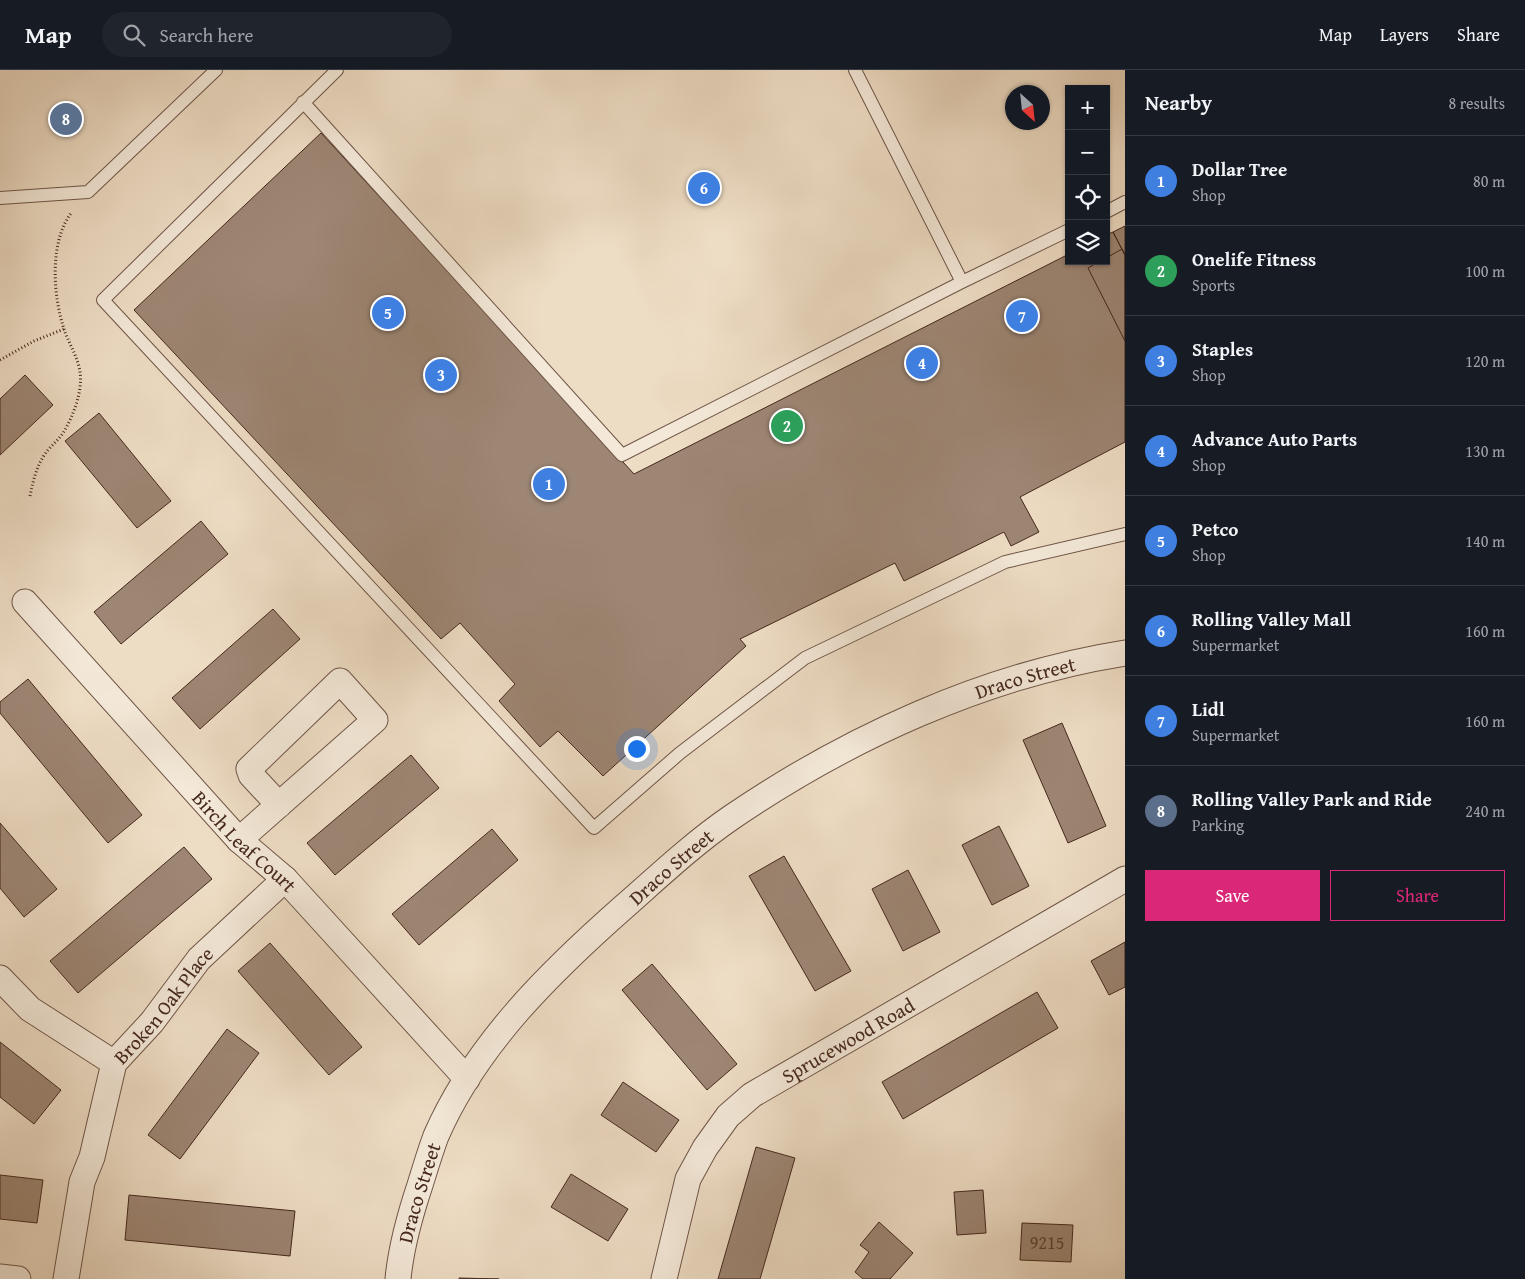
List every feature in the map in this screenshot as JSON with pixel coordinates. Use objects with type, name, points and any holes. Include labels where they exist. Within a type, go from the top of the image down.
[{"type":"street","name":"Birch Leaf Court","points":[[25,602],[239,840],[285,878],[466,1079]]},
{"type":"street","name":"Draco Street","points":[[398,1279],[414,1203],[436,1136],[466,1079],[484,1051],[528,998],[605,923],[677,860],[730,818],[800,773],[902,722],[1003,683],[1056,668],[1125,653]]},
{"type":"street","points":[[239,840],[375,720],[340,681],[248,769],[278,805]]},
{"type":"street","name":"Broken Oak Place","points":[[66,1279],[82,1182],[92,1157],[114,1063],[152,1022],[200,959],[285,878]]},
{"type":"street","name":"Sprucewood Road","points":[[664,1279],[688,1178],[705,1148],[728,1116],[752,1095],[1125,879]]},
{"type":"street","points":[[0,978],[30,1009],[114,1063]]},
{"type":"street","points":[[0,1277],[18,1279]]},
{"type":"lane","points":[[0,198],[88,192],[216,70]]},
{"type":"lane","points":[[337,70],[103,300],[594,828],[680,753],[804,658],[1005,562],[1125,534]]},
{"type":"lane","points":[[855,70],[962,282]]},
{"type":"lane","points":[[303,102],[622,455],[962,282],[1065,232]]},
{"type":"lane","points":[[1110,210],[1125,202]]},
{"type":"path","points":[[30,496],[34,475],[44,455],[63,433],[74,411],[79,390],[80,372],[56,303],[56,244],[66,219],[88,192]]},
{"type":"path","points":[[0,360],[34,341],[64,329]]},
{"type":"building","points":[[321,133],[634,474],[1065,256],[1065,265],[1110,265],[1110,233],[1113,232],[1125,255],[1125,442],[1020,497],[1039,532],[1011,546],[1004,532],[904,581],[895,563],[740,639],[746,646],[603,776],[558,731],[540,747],[499,701],[515,684],[460,623],[441,639],[134,310]]},
{"type":"building","points":[[1125,226],[1125,255],[1113,232]]},
{"type":"building","points":[[1122,249],[1125,255],[1125,341],[1088,268],[1093,265],[1110,265],[1110,256]]},
{"type":"building","points":[[25,375],[53,405],[0,455],[0,399]]},
{"type":"building","points":[[99,413],[171,501],[137,528],[65,441]]},
{"type":"building","points":[[201,521],[228,554],[121,644],[94,612]]},
{"type":"building","points":[[273,609],[300,639],[200,729],[172,698]]},
{"type":"building","points":[[28,679],[142,815],[108,843],[0,713],[0,702]]},
{"type":"building","points":[[1062,723],[1106,826],[1068,843],[1023,740]]},
{"type":"building","points":[[411,755],[439,788],[335,875],[307,843]]},
{"type":"building","points":[[0,823],[57,889],[24,917],[0,888]]},
{"type":"building","points":[[999,826],[1029,886],[992,905],[962,845]]},
{"type":"building","points":[[492,829],[518,860],[419,945],[392,914]]},
{"type":"building","points":[[184,847],[212,879],[78,993],[50,961]]},
{"type":"building","points":[[784,856],[851,971],[815,991],[749,876]]},
{"type":"building","points":[[908,870],[940,932],[903,951],[872,889]]},
{"type":"building","points":[[1125,942],[1125,987],[1109,995],[1091,961]]},
{"type":"building","points":[[270,943],[362,1047],[329,1075],[238,971]]},
{"type":"building","points":[[652,964],[737,1064],[707,1090],[622,990]]},
{"type":"building","points":[[1037,992],[1058,1028],[903,1119],[882,1082]]},
{"type":"building","points":[[227,1029],[259,1053],[180,1159],[148,1135]]},
{"type":"building","points":[[0,1042],[61,1090],[34,1124],[0,1097]]},
{"type":"building","points":[[623,1082],[679,1120],[656,1152],[601,1115]]},
{"type":"building","points":[[756,1147],[795,1158],[760,1279],[718,1279]]},
{"type":"building","points":[[571,1174],[628,1209],[608,1241],[551,1207]]},
{"type":"building","points":[[0,1175],[43,1180],[37,1223],[0,1219]]},
{"type":"building","points":[[983,1190],[986,1233],[957,1235],[954,1192]]},
{"type":"building","points":[[129,1195],[295,1211],[290,1256],[125,1240]]},
{"type":"building","points":[[879,1222],[913,1253],[890,1279],[863,1279],[855,1272],[869,1252],[860,1245]]},
{"type":"building","points":[[1022,1223],[1073,1225],[1071,1262],[1020,1260]]},
{"type":"building","points":[[459,1278],[499,1279],[459,1279]]},
{"type":"place","name":"Rolling Valley Park and Ride","points":[[66,119]]},
{"type":"place","name":"Rolling Valley Mall","points":[[704,188]]},
{"type":"place","name":"Petco","points":[[388,313]]},
{"type":"place","name":"Lidl","points":[[1022,316]]},
{"type":"place","name":"Advance Auto Parts","points":[[922,363]]},
{"type":"place","name":"Staples","points":[[441,375]]},
{"type":"place","name":"Onelife Fitness","points":[[787,426]]},
{"type":"place","name":"Dollar Tree","points":[[549,484]]}]
